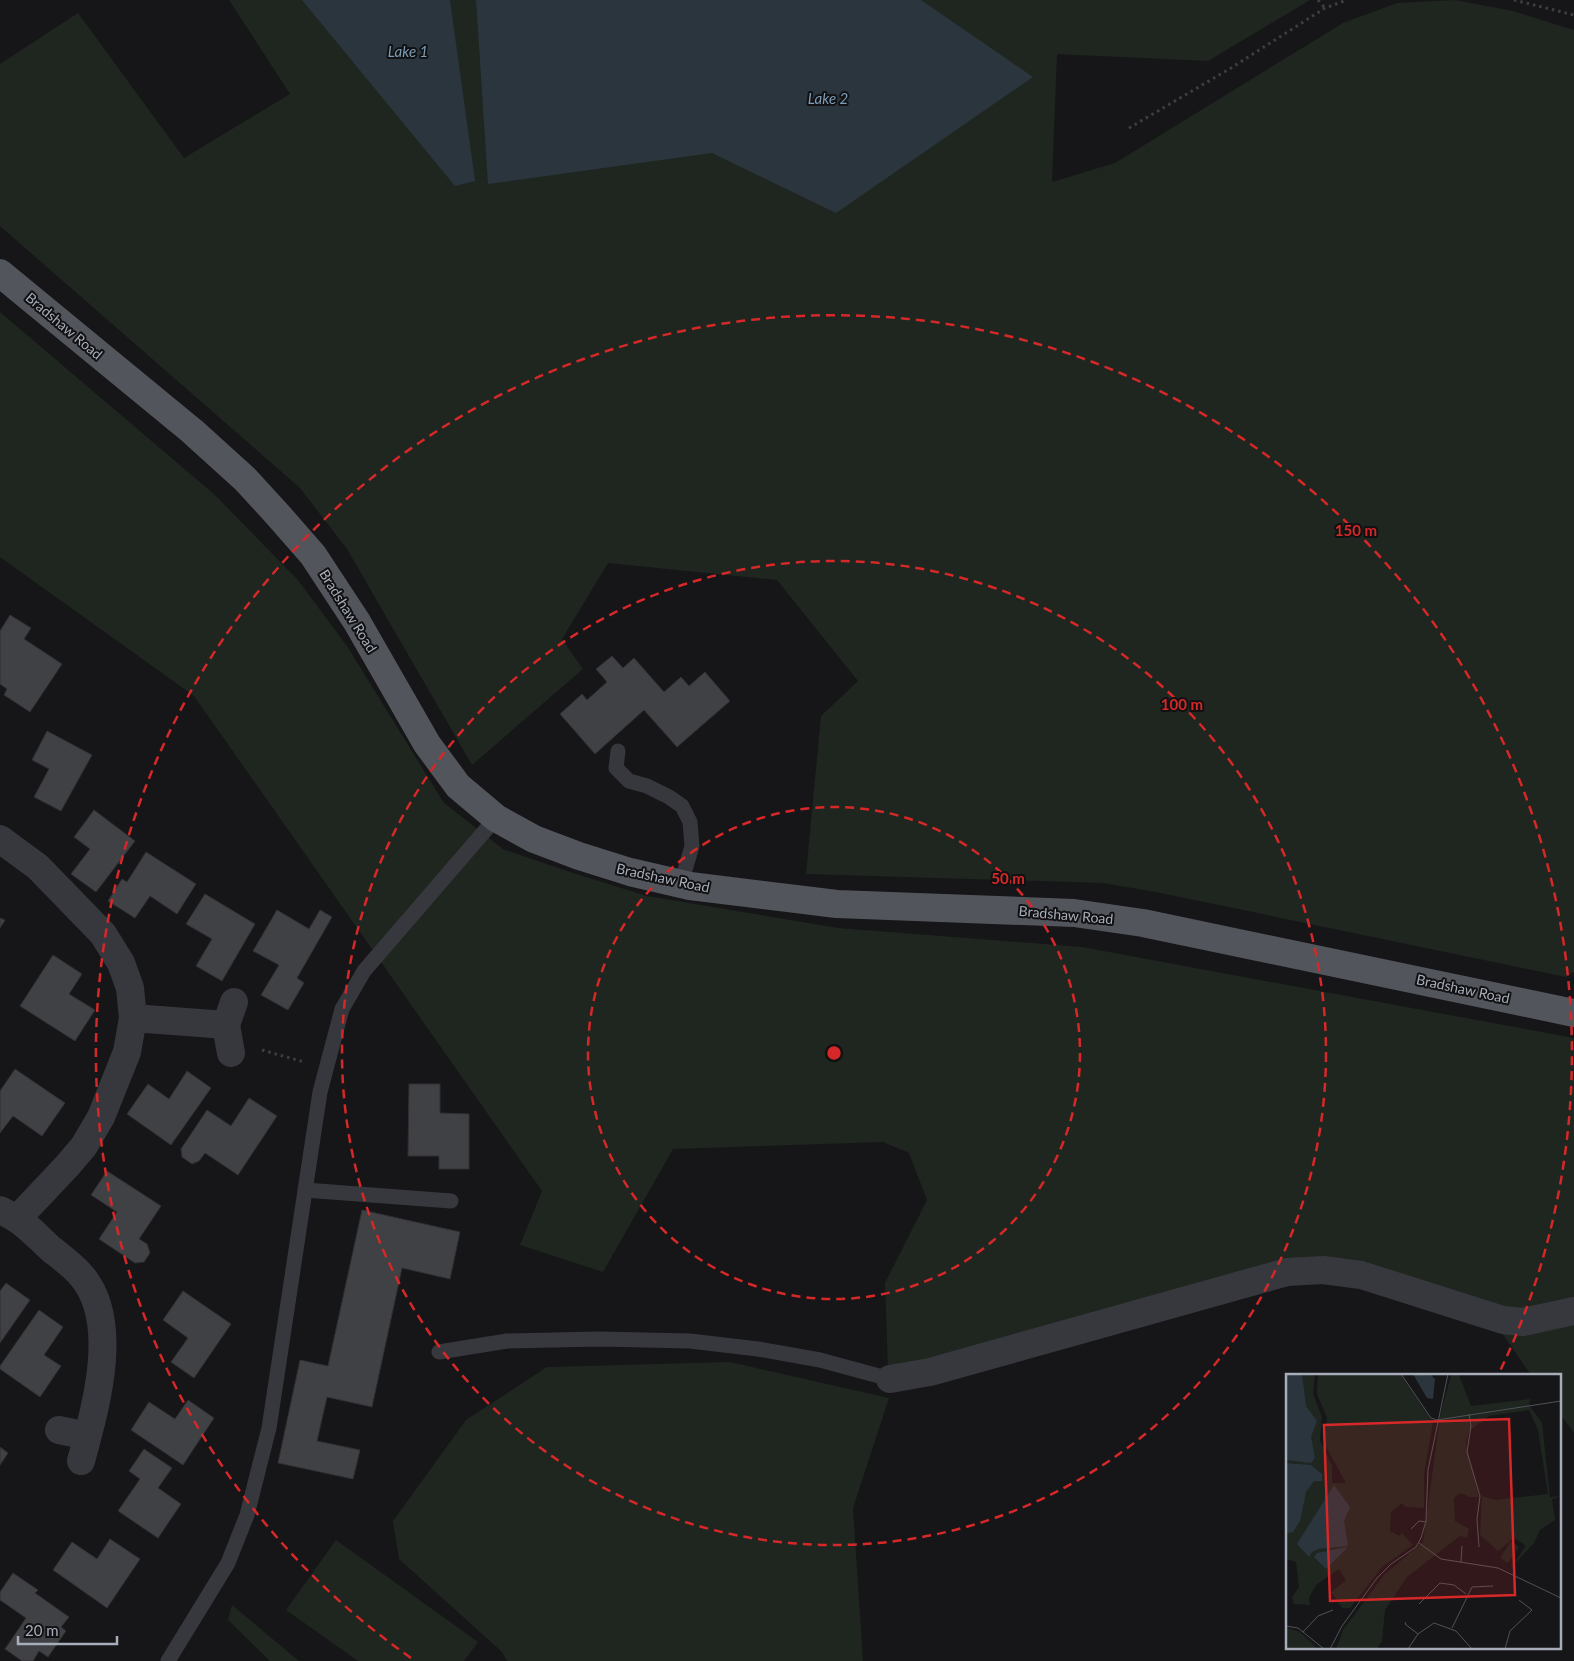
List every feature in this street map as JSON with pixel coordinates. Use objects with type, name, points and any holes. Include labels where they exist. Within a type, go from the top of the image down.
[{"type":"main road","name":"Bradshaw Road","points":[[0,273],[192,431],[245,480],[313,556],[353,615],[427,744],[458,786],[496,818],[534,839],[630,872],[682,884],[838,904],[1074,913],[1143,923],[1574,1012]]},
{"type":"street","points":[[0,839],[38,868],[103,934],[121,963],[130,988],[133,1018],[127,1052],[101,1117],[78,1153],[9,1215],[80,1275],[92,1292],[99,1313],[102,1337],[102,1367],[97,1398],[84,1448],[59,1430]]},
{"type":"street","points":[[133,1018],[230,1031]]},
{"type":"street","points":[[890,1380],[930,1372],[1287,1272],[1323,1270],[1361,1275],[1503,1320],[1523,1322],[1574,1311]]},
{"type":"lane","points":[[618,751],[616,768],[629,781],[647,786],[675,801],[682,806],[690,822],[692,846],[682,884]]},
{"type":"lane","points":[[168,1661],[228,1563],[247,1515],[269,1428],[320,1092],[342,1009],[364,971],[496,818]]},
{"type":"lane","points":[[305,1190],[451,1201]]},
{"type":"lane","points":[[439,1352],[507,1341],[690,1340],[820,1360],[890,1380]]},
{"type":"path","points":[[1318,0],[1325,8]]},
{"type":"path","points":[[1129,128],[1231,68],[1325,8],[1348,0]]},
{"type":"path","points":[[1514,0],[1574,15]]},
{"type":"path","points":[[230,1031],[327,1068]]},
{"type":"shaded area","points":[[229,0],[1310,0],[1208,61],[1057,54],[1052,182],[1115,163],[1343,23],[1397,3],[1455,0],[1513,11],[1574,30],[1574,972],[1566,977],[1156,892],[1103,883],[806,874],[821,716],[858,681],[777,580],[608,563],[562,639],[583,669],[472,765],[347,549],[300,488],[0,226],[0,64],[78,13],[184,158],[290,94]]},
{"type":"shaded area","points":[[0,312],[215,495],[298,580],[347,646],[444,803],[503,849],[647,896],[838,928],[1082,947],[1574,1038],[1574,1433],[1562,1417],[1562,1374],[1530,1374],[1478,1299],[1367,1264],[888,1370],[885,1283],[927,1200],[909,1153],[883,1142],[673,1149],[603,1272],[520,1245],[542,1191],[194,696],[0,557]]},
{"type":"shaded area","points":[[730,1362],[889,1398],[853,1508],[863,1661],[507,1661],[502,1652],[399,1559],[393,1521],[466,1420],[547,1367]]},
{"type":"shaded area","points":[[336,1540],[478,1642],[464,1661],[358,1661],[286,1610]]},
{"type":"shaded area","points":[[232,1605],[299,1661],[270,1661],[228,1620]]},
{"type":"water","name":"Lake 1","points":[[302,0],[450,0],[475,181],[455,186]]},
{"type":"water","name":"Lake 2","points":[[476,0],[921,0],[1033,77],[836,213],[712,153],[488,184]]},
{"type":"building","points":[[10,615],[31,628],[24,639],[62,664],[30,712],[4,695],[7,689],[0,684],[0,631]]},
{"type":"building","points":[[612,656],[623,668],[634,658],[664,692],[681,677],[689,686],[705,672],[730,701],[677,747],[644,710],[595,754],[560,714],[582,694],[587,700],[607,682],[596,669]]},
{"type":"building","points":[[47,731],[92,755],[61,811],[34,797],[49,769],[32,760]]},
{"type":"building","points":[[94,810],[135,841],[96,892],[71,874],[90,849],[74,837]]},
{"type":"building","points":[[146,852],[196,884],[177,914],[150,896],[135,918],[108,901],[122,879],[127,882]]},
{"type":"building","points":[[205,894],[255,924],[222,981],[196,966],[212,939],[186,924]]},
{"type":"building","points":[[277,910],[309,929],[320,910],[332,917],[297,978],[304,983],[288,1010],[261,995],[279,965],[253,951]]},
{"type":"building","points":[[0,918],[5,920],[0,928]]},
{"type":"building","points":[[53,955],[82,974],[69,994],[95,1010],[75,1041],[20,1006]]},
{"type":"building","points":[[15,1069],[65,1103],[42,1136],[13,1116],[0,1133],[0,1091]]},
{"type":"building","points":[[187,1071],[211,1088],[171,1145],[127,1114],[148,1084],[169,1099]]},
{"type":"building","points":[[409,1084],[440,1084],[440,1113],[469,1114],[469,1169],[439,1169],[439,1156],[408,1156]]},
{"type":"building","points":[[249,1098],[277,1116],[238,1175],[205,1153],[199,1161],[192,1164],[182,1157],[181,1149],[207,1110],[231,1126]]},
{"type":"building","points":[[107,1171],[161,1206],[139,1239],[147,1244],[150,1253],[144,1262],[135,1263],[99,1239],[117,1212],[91,1195]]},
{"type":"building","points":[[362,1210],[460,1232],[450,1279],[402,1268],[372,1407],[327,1397],[317,1441],[360,1450],[353,1479],[278,1463],[300,1360],[328,1366]]},
{"type":"building","points":[[6,1283],[30,1300],[0,1343],[0,1291]]},
{"type":"building","points":[[183,1291],[231,1324],[194,1378],[171,1362],[188,1338],[163,1320]]},
{"type":"building","points":[[39,1310],[63,1327],[44,1355],[61,1366],[40,1397],[0,1369],[0,1366]]},
{"type":"building","points":[[188,1400],[214,1418],[183,1465],[131,1430],[149,1402],[175,1419]]},
{"type":"building","points":[[0,1447],[8,1453],[0,1465]]},
{"type":"building","points":[[144,1449],[172,1468],[158,1488],[181,1504],[158,1538],[118,1511],[140,1479],[129,1471]]},
{"type":"building","points":[[110,1539],[140,1559],[107,1608],[53,1570],[72,1542],[97,1559]]},
{"type":"building","points":[[13,1573],[38,1590],[35,1593],[69,1617],[61,1627],[66,1631],[48,1657],[39,1651],[33,1661],[22,1661],[5,1649],[26,1618],[0,1600],[0,1592]]}]
